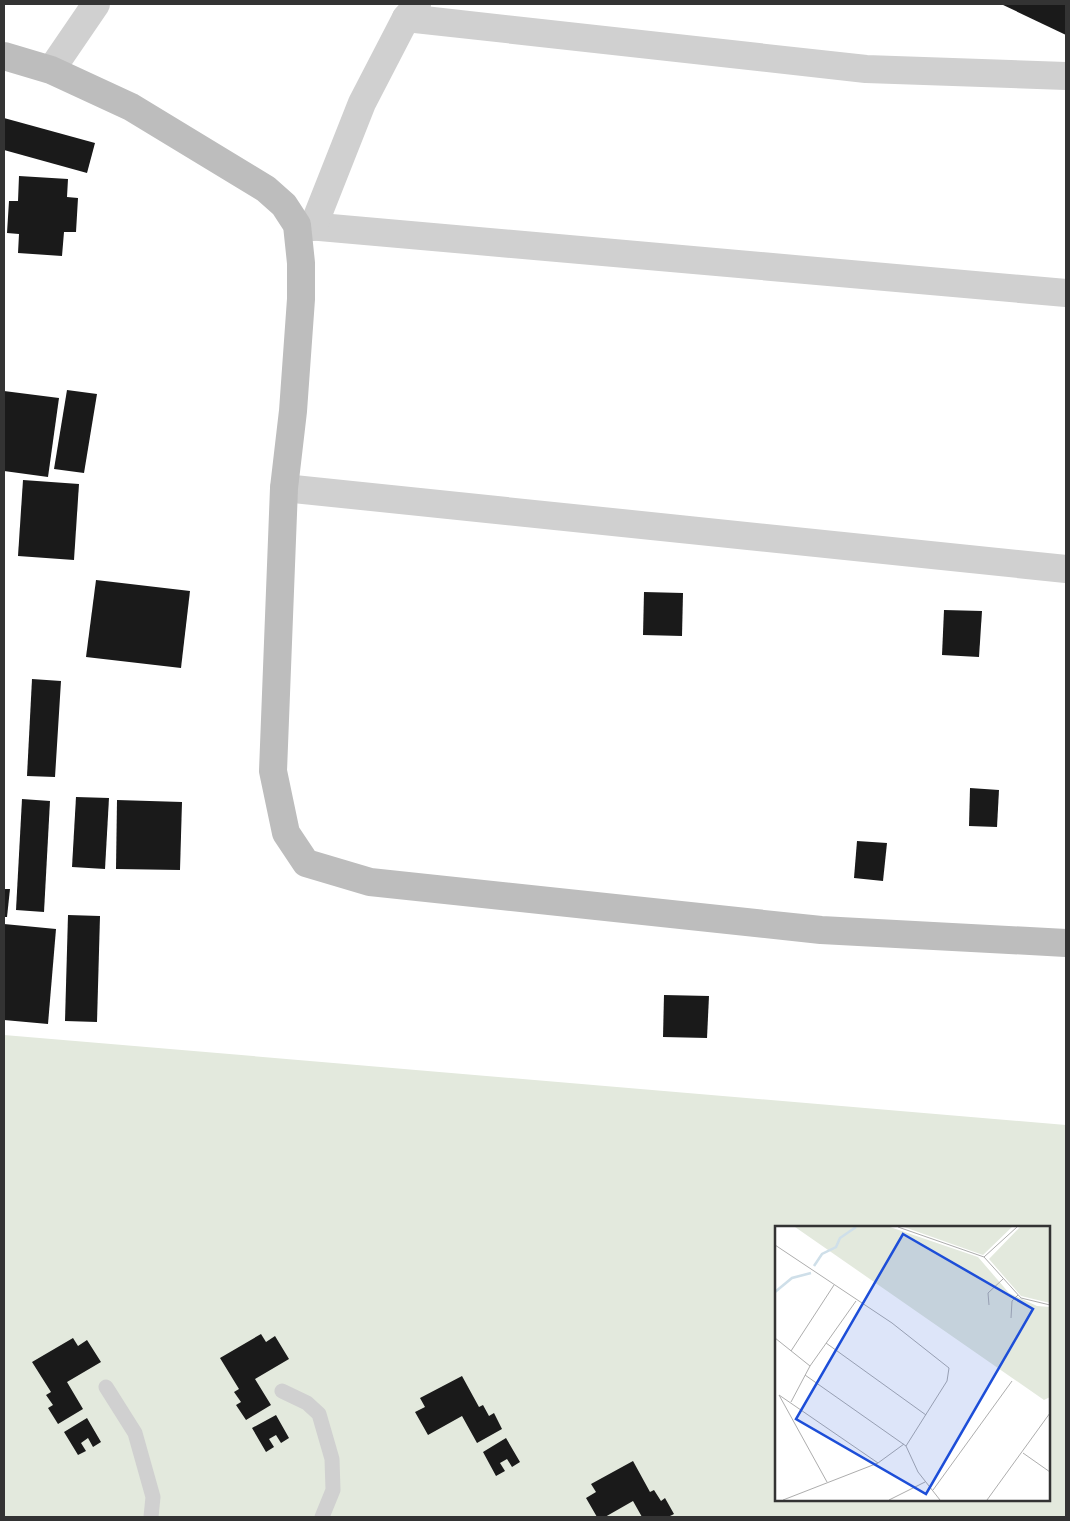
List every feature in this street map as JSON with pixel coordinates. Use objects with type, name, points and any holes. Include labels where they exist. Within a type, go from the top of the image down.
[{"type":"street","points":[[50,70],[96,4]]},
{"type":"street","points":[[1066,76],[866,69],[412,11],[362,103],[305,226],[301,263],[302,299],[293,411],[284,488],[273,771],[286,833],[306,863],[370,882],[821,930],[1066,943]]},
{"type":"street","points":[[4,56],[50,70],[131,107],[266,189],[305,226],[1066,293]]},
{"type":"street","points":[[284,488],[1066,569]]},
{"type":"lane","points":[[106,1387],[136,1433],[153,1496],[151,1517]]},
{"type":"lane","points":[[282,1391],[307,1403],[319,1414],[332,1459],[333,1490],[322,1517]]},
{"type":"shaded area","points":[[4,1035],[1066,1125],[1066,1517],[4,1517]]},
{"type":"building","points":[[1001,4],[1066,4],[1066,35]]},
{"type":"building","points":[[4,118],[95,143],[87,173],[4,150]]},
{"type":"building","points":[[19,176],[68,179],[67,197],[78,198],[76,232],[64,232],[62,256],[18,253],[19,234],[7,233],[9,201],[18,201]]},
{"type":"building","points":[[67,390],[97,394],[84,473],[54,469]]},
{"type":"building","points":[[4,391],[59,398],[48,477],[4,471]]},
{"type":"building","points":[[23,480],[79,484],[74,560],[18,556]]},
{"type":"building","points":[[96,580],[190,591],[181,668],[86,657]]},
{"type":"building","points":[[644,592],[683,593],[682,636],[643,635]]},
{"type":"building","points":[[944,610],[982,611],[979,657],[942,655]]},
{"type":"building","points":[[32,679],[61,681],[55,777],[27,776]]},
{"type":"building","points":[[970,788],[999,790],[997,827],[969,826]]},
{"type":"building","points":[[76,797],[109,798],[105,869],[72,867]]},
{"type":"building","points":[[22,799],[50,801],[44,912],[16,910]]},
{"type":"building","points":[[117,800],[182,802],[180,870],[116,869]]},
{"type":"building","points":[[857,841],[887,843],[883,881],[854,878]]},
{"type":"building","points":[[4,889],[10,889],[7,917],[4,917]]},
{"type":"building","points":[[68,915],[100,916],[97,1022],[65,1021]]},
{"type":"building","points":[[4,924],[56,929],[48,1024],[4,1020]]},
{"type":"building","points":[[664,995],[709,996],[707,1038],[663,1037]]},
{"type":"building","points":[[261,1334],[266,1342],[275,1336],[289,1359],[255,1379],[271,1405],[246,1420],[236,1405],[241,1402],[234,1392],[239,1389],[220,1358]]},
{"type":"building","points":[[73,1338],[78,1346],[87,1340],[101,1362],[67,1382],[83,1409],[58,1424],[48,1408],[53,1405],[46,1395],[51,1392],[32,1362]]},
{"type":"building","points":[[462,1376],[479,1407],[483,1405],[489,1416],[494,1413],[502,1429],[477,1443],[462,1416],[428,1435],[415,1412],[425,1407],[420,1398]]},
{"type":"building","points":[[276,1415],[289,1438],[281,1443],[276,1435],[269,1439],[274,1447],[266,1452],[252,1428]]},
{"type":"building","points":[[87,1418],[101,1442],[93,1447],[88,1438],[81,1443],[86,1451],[78,1455],[64,1432]]},
{"type":"building","points":[[506,1438],[520,1462],[512,1467],[507,1459],[500,1463],[505,1471],[496,1476],[483,1452]]},
{"type":"building","points":[[633,1461],[650,1492],[654,1490],[661,1501],[665,1498],[674,1514],[668,1517],[642,1517],[633,1501],[605,1517],[597,1517],[586,1498],[596,1492],[591,1484]]}]
